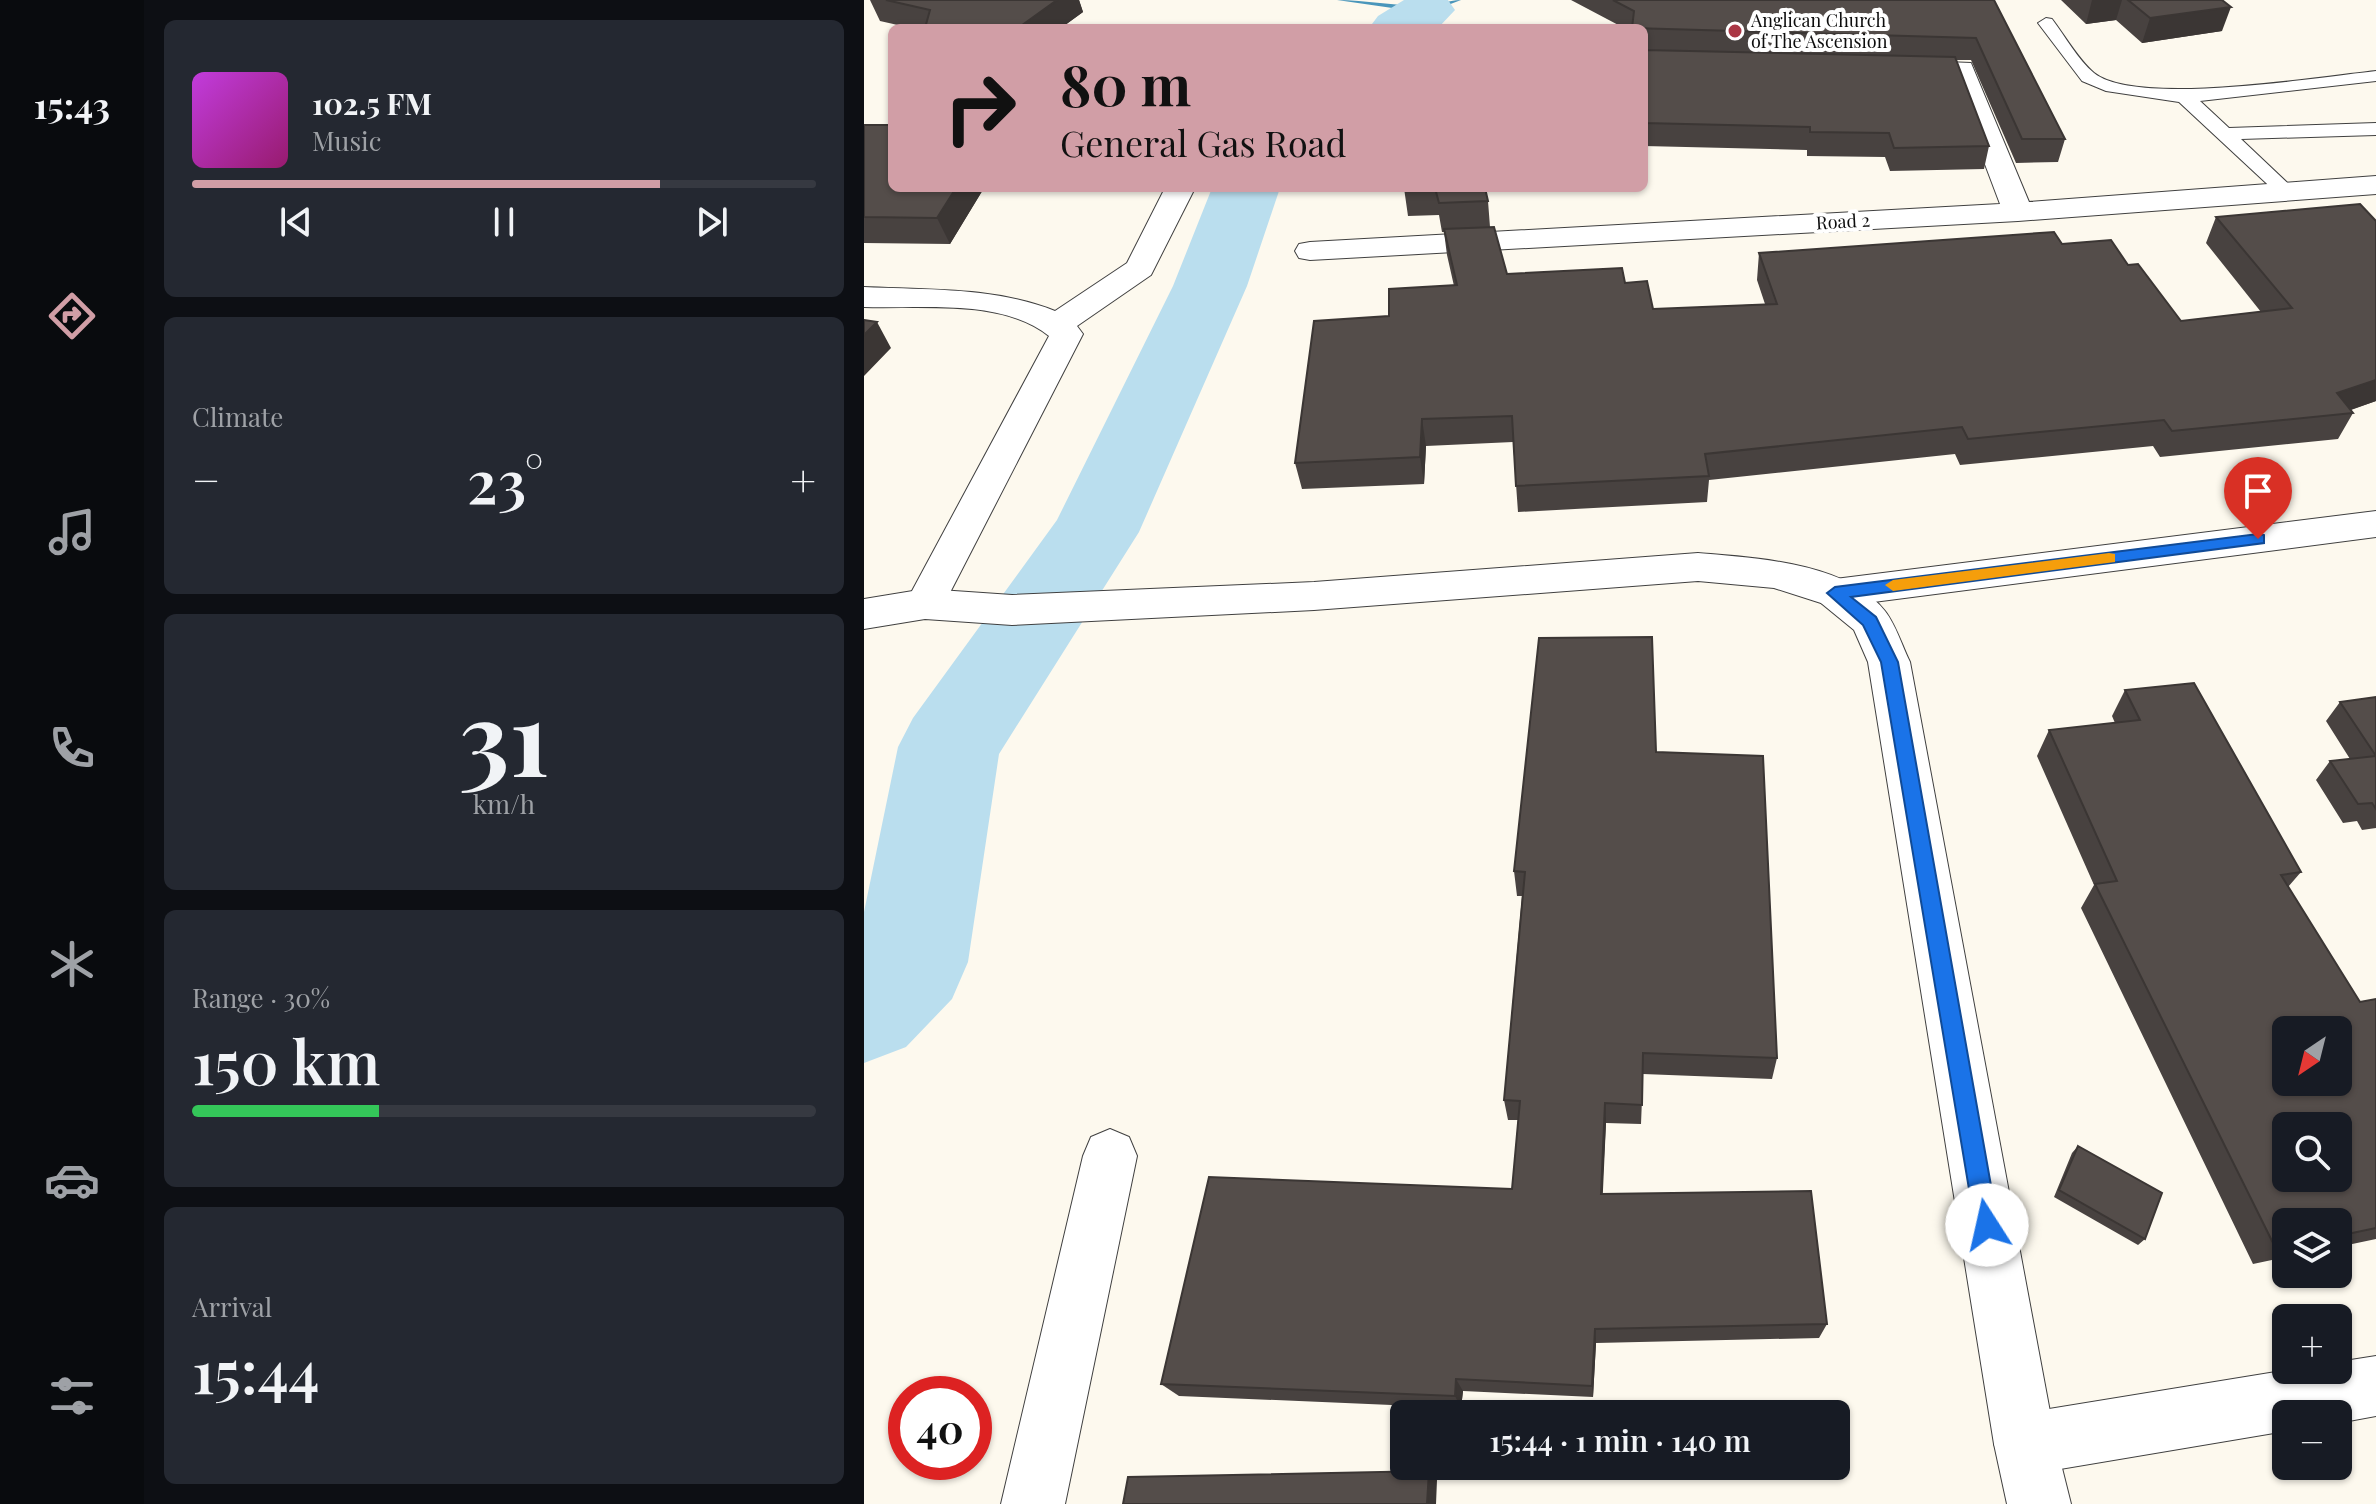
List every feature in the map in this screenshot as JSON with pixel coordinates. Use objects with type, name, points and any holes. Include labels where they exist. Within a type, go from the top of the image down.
[{"type":"street","points":[[1869,67],[1962,69],[2018,212]]},
{"type":"street","name":"Road 2","points":[[1310,251],[2018,212],[2376,185]]},
{"type":"street","points":[[1058,324],[1140,268],[1178,192]]},
{"type":"street","points":[[864,297],[978,303],[1022,311],[1058,324],[1067,334],[925,604]]},
{"type":"street","points":[[1835,593],[2376,524]]},
{"type":"street","points":[[864,614],[925,604],[1012,610],[1314,596],[1698,567],[1776,574],[1835,593],[1870,621],[1889,662],[2025,1444],[2039,1504]]},
{"type":"street","points":[[1033,1504],[1110,1156]]},
{"type":"street","points":[[2025,1444],[2376,1386]]},
{"type":"lane","points":[[2046,23],[2088,77],[2106,86],[2185,97],[2374,78]]},
{"type":"lane","points":[[2185,97],[2286,191]]},
{"type":"lane","points":[[2225,134],[2376,129]]},
{"type":"building","points":[[886,0],[1057,0],[1024,24],[926,24],[930,10]]},
{"type":"building","points":[[1613,0],[1994,0],[2065,139],[2022,139],[1976,38],[1648,28],[1648,24],[1632,24],[1634,11]]},
{"type":"building","points":[[2128,0],[2222,0],[2231,7],[2150,18]]},
{"type":"building","points":[[1648,50],[1955,57],[1989,146],[1894,148],[1889,133],[1810,132],[1810,127],[1648,123]]},
{"type":"building","points":[[864,125],[888,125],[888,192],[953,192],[937,218],[864,217]]},
{"type":"building","points":[[1436,192],[1486,192],[1488,201],[1439,203]]},
{"type":"building","points":[[2360,204],[2376,221],[2376,380],[2337,393],[2353,413],[2172,431],[2164,420],[1968,439],[1962,427],[1705,454],[1709,476],[1516,486],[1512,416],[1422,419],[1420,457],[1295,463],[1314,321],[1389,316],[1389,289],[1457,285],[1444,229],[1494,227],[1507,274],[1622,268],[1625,283],[1647,281],[1653,309],[1777,304],[1759,253],[2054,232],[2062,244],[2111,240],[2128,265],[2138,264],[2181,321],[2292,308],[2216,217]]},
{"type":"building","points":[[864,320],[877,322],[864,335]]},
{"type":"building","points":[[1652,637],[1656,752],[1763,756],[1777,1058],[1643,1053],[1642,1105],[1605,1103],[1601,1194],[1811,1191],[1827,1324],[1595,1329],[1592,1386],[1456,1379],[1455,1396],[1161,1384],[1209,1177],[1512,1189],[1520,1101],[1504,1100],[1525,872],[1514,871],[1539,638]]},
{"type":"building","points":[[2194,683],[2301,872],[2281,875],[2360,1002],[2376,999],[2376,1228],[2352,1233],[2352,1208],[2272,1208],[2272,1241],[2095,884],[2117,881],[2049,730],[2140,720],[2125,690]]},
{"type":"building","points":[[2376,697],[2376,756],[2340,702]]},
{"type":"building","points":[[2376,756],[2376,809],[2372,803],[2358,804],[2330,761]]},
{"type":"building","points":[[2078,1146],[2162,1193],[2145,1239],[2059,1190]]},
{"type":"building","points":[[1390,1472],[1390,1480],[1428,1480],[1427,1504],[1123,1504],[1128,1477]]},
{"type":"waterway","points":[[1342,0],[1427,10],[1456,0]]},
{"type":"waterway","points":[[1404,24],[1427,10]]},
{"type":"waterway","points":[[864,1009],[911,962],[949,747],[1095,532],[1210,286],[1245,192]]},
{"type":"slow traffic","points":[[1893,585],[2109,558]]},
{"type":"place","name":"Anglican Church of The Ascension","points":[[1735,31]]},
{"type":"route","points":[[1987,1225],[1889,662],[1870,621],[1835,593],[2258,539]]}]
